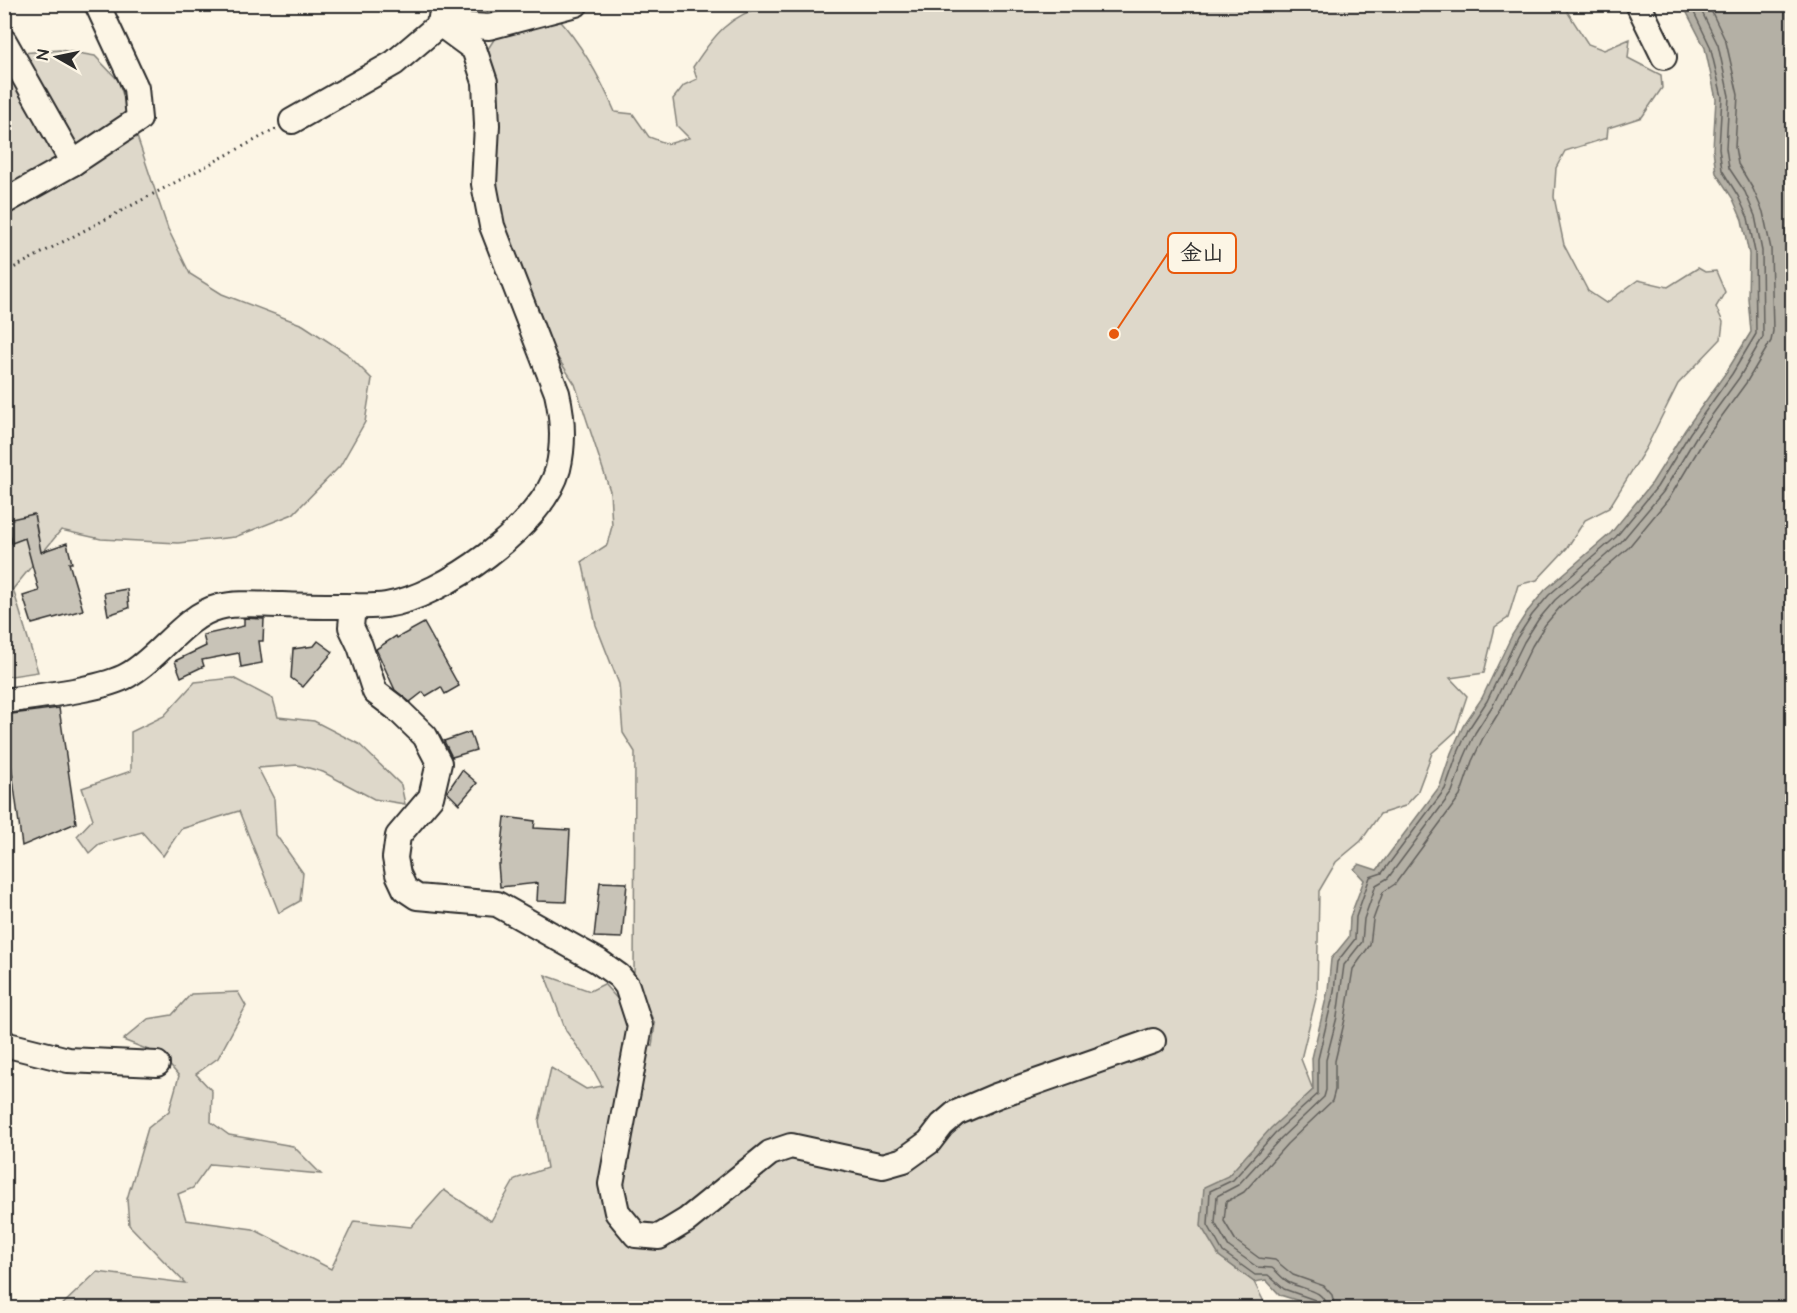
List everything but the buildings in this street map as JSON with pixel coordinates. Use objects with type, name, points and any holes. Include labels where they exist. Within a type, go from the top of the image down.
[{"type":"street","points":[[4,202],[73,163],[139,119],[135,88],[97,4]]},
{"type":"street","points":[[442,14],[489,27],[576,4]]},
{"type":"street","points":[[1638,4],[1664,57]]},
{"type":"street","points":[[292,121],[394,63],[442,14]]},
{"type":"street","points":[[4,701],[98,685],[128,675],[158,653],[195,619],[217,608],[244,604],[385,605],[412,599],[439,588],[470,567],[531,517],[546,495],[557,470],[563,435],[562,414],[557,393],[492,226],[484,184],[487,125],[485,82],[474,49],[442,14]]},
{"type":"street","points":[[4,41],[73,163]]},
{"type":"street","points":[[353,606],[351,627],[360,646],[375,692],[396,708],[425,736],[439,763],[431,797],[398,836],[394,858],[405,889],[417,897],[497,904],[598,961],[619,976],[627,986],[640,1026],[611,1184],[617,1212],[636,1235],[659,1237],[687,1220],[770,1153],[791,1146],[883,1166],[904,1160],[929,1142],[942,1125],[956,1113],[996,1096],[1153,1041]]},
{"type":"street","points":[[6,1048],[68,1060],[157,1064]]},
{"type":"path","points":[[4,273],[292,121]]},
{"type":"shaded area","points":[[768,5],[1563,5],[1588,44],[1604,50],[1630,39],[1628,58],[1661,75],[1662,88],[1642,117],[1608,128],[1607,138],[1565,151],[1556,168],[1554,197],[1564,245],[1588,291],[1606,303],[1638,280],[1668,287],[1698,268],[1705,272],[1716,271],[1725,292],[1716,307],[1723,322],[1721,339],[1678,384],[1646,448],[1609,508],[1585,520],[1567,548],[1537,580],[1518,585],[1508,618],[1495,627],[1484,673],[1450,678],[1467,696],[1455,732],[1432,753],[1417,793],[1405,806],[1380,814],[1361,841],[1336,862],[1319,891],[1317,994],[1301,1059],[1313,1090],[1265,1136],[1228,1176],[1219,1256],[1254,1282],[1267,1308],[59,1308],[97,1272],[185,1283],[129,1225],[127,1199],[148,1128],[169,1111],[179,1076],[161,1055],[123,1040],[148,1019],[172,1015],[191,994],[238,992],[246,1006],[218,1058],[196,1074],[212,1091],[211,1122],[229,1135],[293,1146],[321,1174],[210,1164],[193,1188],[178,1194],[186,1220],[253,1229],[331,1269],[354,1221],[411,1227],[444,1190],[491,1221],[515,1179],[547,1168],[539,1121],[551,1068],[586,1089],[602,1086],[590,1064],[566,1031],[545,975],[590,991],[604,984],[621,1003],[631,1021],[652,1046],[655,1024],[634,979],[635,752],[623,733],[619,684],[596,625],[582,561],[607,545],[612,526],[610,491],[575,384],[491,247],[484,55],[502,27],[557,17],[590,62],[615,112],[633,114],[649,137],[668,144],[689,138],[677,126],[673,99],[684,85],[697,79],[693,67],[724,28],[743,14]]},
{"type":"shaded area","points":[[60,50],[95,56],[118,80],[168,229],[190,274],[222,294],[303,325],[346,353],[372,379],[365,422],[340,466],[293,514],[235,537],[178,543],[101,539],[61,530],[13,589],[38,672],[5,677],[5,61],[21,53]]},
{"type":"shaded area","points":[[233,678],[273,699],[278,717],[314,721],[359,744],[401,785],[405,804],[374,799],[323,772],[298,765],[258,768],[274,799],[276,835],[303,873],[300,901],[279,913],[239,811],[181,829],[163,856],[142,832],[99,844],[89,853],[77,836],[93,819],[82,788],[131,771],[131,732],[164,716],[195,682]]},
{"type":"water","points":[[1683,5],[1792,5],[1792,1308],[1312,1308],[1312,1305],[1280,1295],[1266,1280],[1254,1282],[1219,1256],[1201,1226],[1204,1187],[1228,1176],[1271,1128],[1313,1090],[1312,1058],[1328,990],[1331,959],[1349,937],[1350,917],[1364,880],[1354,869],[1359,864],[1377,870],[1440,786],[1463,726],[1482,698],[1512,635],[1527,612],[1545,590],[1611,533],[1652,483],[1751,332],[1748,298],[1749,254],[1742,220],[1733,199],[1716,173],[1713,149],[1716,99],[1705,48]]},
{"type":"place","name":"金山","points":[[1114,334]]}]
